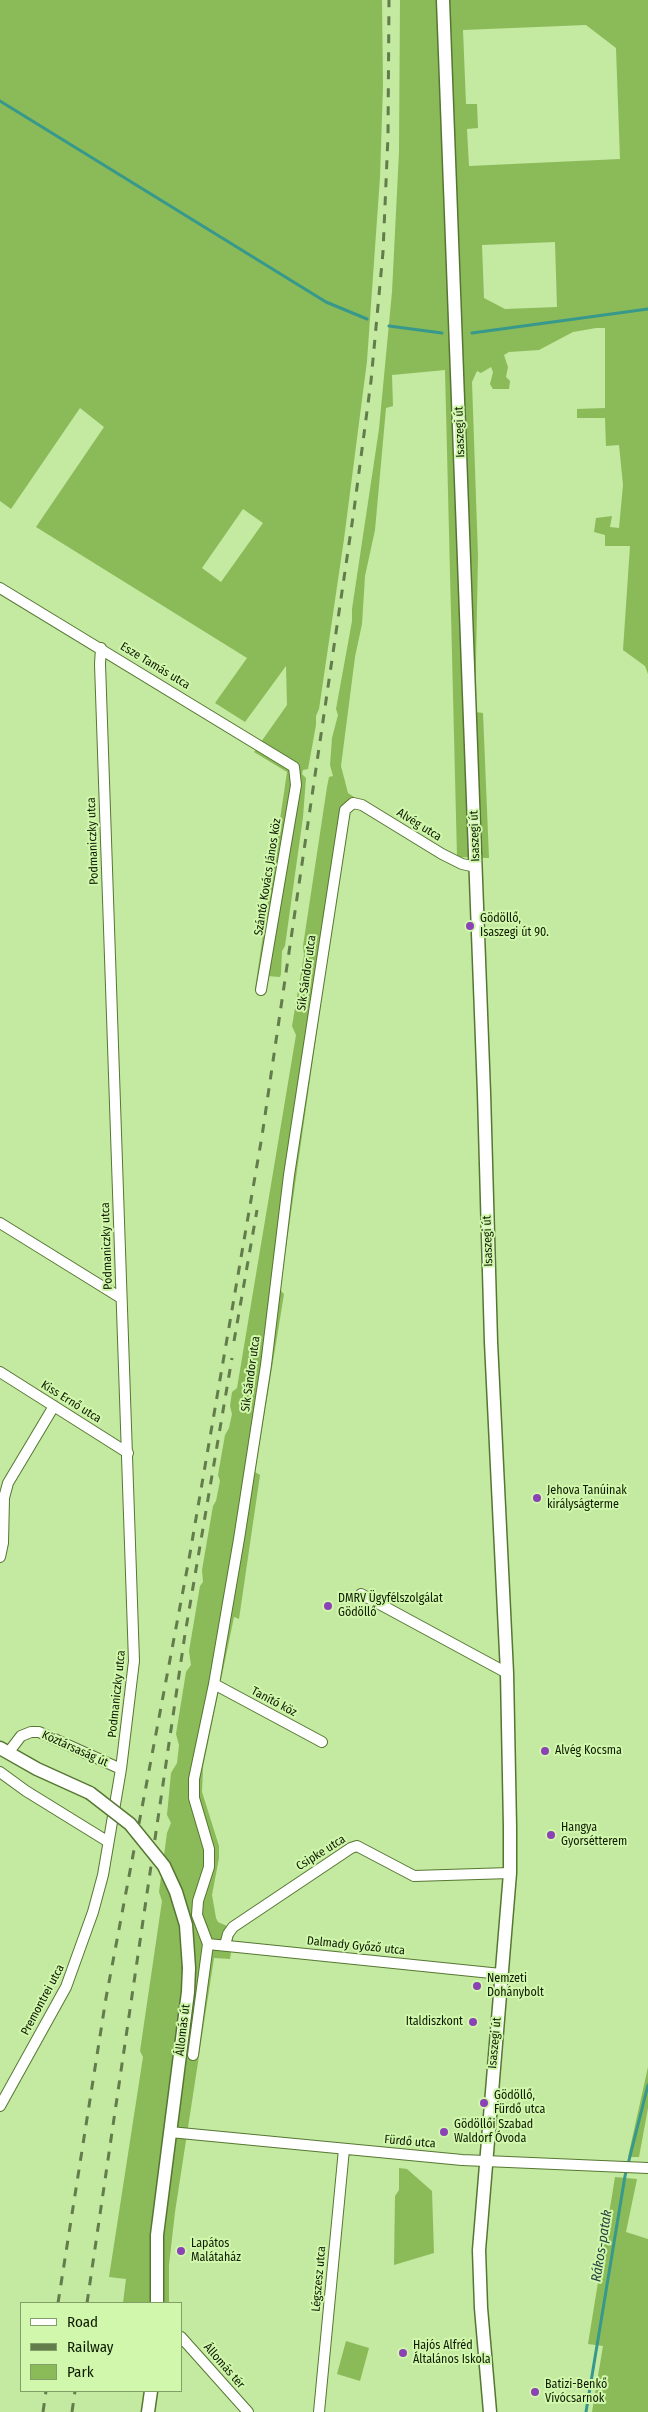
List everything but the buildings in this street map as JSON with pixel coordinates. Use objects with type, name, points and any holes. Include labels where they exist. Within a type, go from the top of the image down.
[{"type":"main road","name":"Isaszegi út","points":[[443,0],[476,867],[491,1342],[507,1673],[510,1873],[485,2161],[479,2268],[490,2412]]},
{"type":"main road","name":"Köztársaság út","points":[[4,1751],[90,1793]]},
{"type":"main road","name":"Állomás út","points":[[90,1793],[136,1830],[166,1871],[176,1892],[186,1925],[189,1968],[158,2235],[157,2302]]},
{"type":"main road","points":[[148,2412],[151,2392]]},
{"type":"street","name":"Esze Tamás utca","points":[[0,588],[290,763],[295,769]]},
{"type":"street","name":"Podmaniczky utca","points":[[101,648],[121,1298],[135,1646],[133,1681],[121,1769],[108,1841]]},
{"type":"street","name":"Szántó Kovács János köz","points":[[261,990],[296,785],[295,769]]},
{"type":"street","name":"Alvég utca","points":[[350,804],[362,804],[442,854],[462,864],[476,867]]},
{"type":"street","name":"Sík Sándor utca","points":[[208,1944],[197,1915],[198,1901],[209,1867],[210,1849],[193,1790],[214,1684],[239,1539],[266,1365],[289,1175],[338,847],[344,813],[350,804]]},
{"type":"street","points":[[0,1223],[121,1298]]},
{"type":"street","name":"Kiss Ernő utca","points":[[0,1372],[128,1453]]},
{"type":"street","points":[[0,1557],[3,1543],[6,1490],[12,1474],[54,1406]]},
{"type":"street","points":[[361,1594],[507,1673]]},
{"type":"street","name":"Tanító köz","points":[[214,1684],[322,1742]]},
{"type":"street","name":"Köztársaság út","points":[[4,1751],[21,1736],[31,1732],[39,1732],[121,1769]]},
{"type":"street","points":[[0,1772],[26,1791],[108,1841]]},
{"type":"street","name":"Premontrei utca","points":[[0,2106],[66,1987],[75,1965],[100,1884],[108,1841]]},
{"type":"street","name":"Csipke utca","points":[[226,1945],[228,1934],[233,1927],[350,1848],[357,1846],[414,1876],[510,1873]]},
{"type":"street","name":"Dalmady Győző utca","points":[[208,1944],[501,1974]]},
{"type":"street","name":"Állomás út","points":[[193,2054],[208,1944]]},
{"type":"street","name":"Fürdő utca","points":[[170,2132],[485,2161],[648,2168]]},
{"type":"street","name":"Légszesz utca","points":[[319,2412],[344,2149]]},
{"type":"street","name":"Állomás tér","points":[[182,2337],[248,2412]]},
{"type":"green space","points":[[0,0],[382,0],[383,86],[380,177],[367,361],[344,539],[319,709],[316,716],[308,769],[303,770],[302,774],[306,778],[303,817],[285,946],[282,951],[281,974],[280,977],[267,976],[263,992],[255,989],[287,772],[254,752],[287,705],[286,666],[245,722],[215,703],[247,658],[36,527],[104,427],[80,408],[11,509],[0,501]],"holes":[[[243,509],[263,523],[221,582],[202,568]]]},
{"type":"green space","points":[[400,0],[648,0],[648,674],[645,666],[623,650],[630,546],[605,546],[605,535],[594,532],[596,518],[612,516],[610,527],[619,528],[623,485],[619,445],[606,446],[605,418],[577,418],[577,409],[605,408],[605,328],[573,332],[539,350],[509,352],[504,355],[508,367],[506,377],[510,381],[509,389],[493,389],[490,384],[493,372],[491,367],[481,373],[477,371],[472,382],[478,556],[475,712],[483,713],[489,858],[457,857],[445,370],[392,375],[393,406],[386,408],[375,530],[365,576],[362,624],[355,657],[341,766],[348,793],[354,797],[347,820],[280,1290],[284,1294],[255,1472],[260,1475],[239,1619],[234,1617],[203,1767],[202,1792],[219,1846],[219,1858],[212,1895],[216,1918],[218,1922],[227,1926],[236,1920],[230,1959],[214,1958],[175,2212],[169,2265],[169,2302],[123,2302],[126,2279],[109,2277],[143,2057],[140,2051],[162,1901],[159,1892],[167,1833],[171,1823],[167,1815],[171,1773],[177,1763],[179,1745],[176,1734],[186,1672],[191,1665],[189,1651],[200,1586],[203,1582],[202,1570],[213,1506],[216,1501],[220,1481],[218,1475],[225,1435],[229,1428],[232,1414],[230,1406],[232,1392],[237,1388],[296,1035],[292,1026],[304,955],[303,946],[327,787],[329,777],[333,776],[330,765],[332,738],[338,715],[336,709],[352,621],[352,609],[379,429],[392,292],[399,152]],"holes":[[[586,25],[616,48],[620,159],[469,166],[467,129],[478,128],[477,104],[466,104],[463,30]],[[555,242],[557,307],[505,309],[484,298],[482,245]]]},
{"type":"green space","points":[[648,2067],[648,2108],[639,2157],[628,2157]]},
{"type":"green space","points":[[399,2168],[407,2169],[432,2191],[434,2253],[394,2265],[395,2196],[399,2190]]},
{"type":"green space","points":[[615,2177],[637,2179],[626,2232],[648,2239],[648,2412],[592,2412],[603,2346],[588,2344]]},
{"type":"green space","points":[[346,2341],[369,2348],[360,2381],[337,2374]]},
{"type":"waterway","points":[[0,101],[326,302],[367,319]]},
{"type":"waterway","points":[[472,333],[648,309]]},
{"type":"waterway","points":[[389,326],[442,333]]},
{"type":"waterway","name":"Rákos-patak","points":[[586,2412],[625,2176],[648,2085]]},
{"type":"railway","points":[[58,2302],[106,1998],[189,1559],[262,1136],[354,510],[371,381],[383,252],[388,136],[389,0]]},
{"type":"railway","points":[[234,1341],[257,1210]]},
{"type":"railway","points":[[87,2302],[185,1634],[232,1358]]},
{"type":"railway","points":[[43,2412],[46,2392]]},
{"type":"railway","points":[[72,2412],[75,2392]]},
{"type":"place","name":"Gödöllő, Isaszegi út 90.","points":[[470,926]]},
{"type":"place","name":"Jehova Tanúinak királyságterme","points":[[537,1498]]},
{"type":"place","name":"DMRV Ügyfélszolgálat Gödöllő","points":[[328,1606]]},
{"type":"place","name":"Alvég Kocsma","points":[[545,1751]]},
{"type":"place","name":"Hangya Gyorsétterem","points":[[551,1835]]},
{"type":"place","name":"Nemzeti Dohánybolt","points":[[477,1986]]},
{"type":"place","name":"Italdiszkont","points":[[473,2022]]},
{"type":"place","name":"Gödöllő, Fürdő utca","points":[[484,2103]]},
{"type":"place","name":"Gödöllői Szabad Waldorf Óvoda","points":[[444,2132]]},
{"type":"place","name":"Lapátos Malátaház","points":[[181,2251]]},
{"type":"place","name":"Hajós Alfréd Általános Iskola","points":[[403,2353]]},
{"type":"place","name":"Batizi-Benkő Vívócsarnok","points":[[535,2392]]}]
